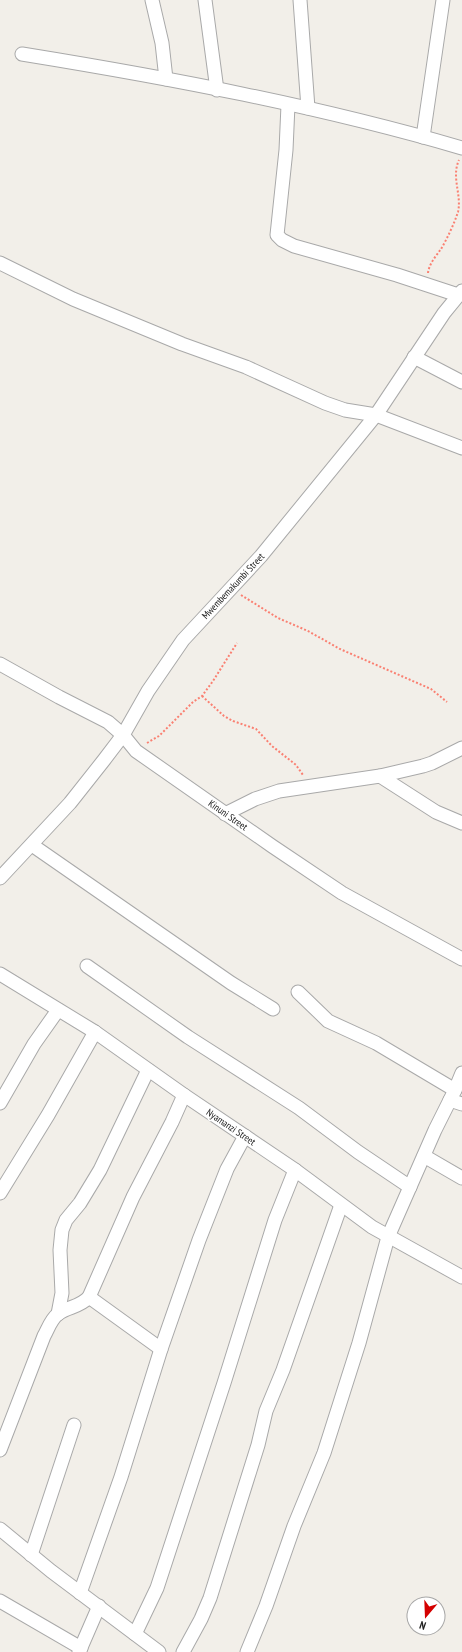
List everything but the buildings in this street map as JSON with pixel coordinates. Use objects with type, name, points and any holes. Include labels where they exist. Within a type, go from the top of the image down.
[{"type":"street","points":[[152,0],[162,43],[166,79]]},
{"type":"street","points":[[205,0],[216,90]]},
{"type":"street","points":[[300,0],[308,108]]},
{"type":"street","points":[[423,136],[443,0]]},
{"type":"street","points":[[22,54],[166,79],[308,108],[423,136],[461,152]]},
{"type":"street","points":[[288,105],[286,150],[277,235],[282,240],[294,246],[397,275],[432,287],[460,293]]},
{"type":"street","points":[[0,263],[73,300],[182,344],[246,367],[325,403],[345,410],[376,415],[462,448]]},
{"type":"street","name":"Mwembemakumbi Street","points":[[0,877],[32,845],[81,789],[123,735],[148,690],[183,640],[232,589],[319,486],[376,415],[460,293]]},
{"type":"street","points":[[414,358],[462,382]]},
{"type":"street","name":"Kinuni Street","points":[[0,664],[108,722],[123,735],[136,751],[225,814],[342,893],[462,959]]},
{"type":"street","points":[[225,814],[255,799],[278,791],[380,776],[432,763],[462,748]]},
{"type":"street","points":[[380,776],[436,812],[462,823]]},
{"type":"street","points":[[32,845],[231,983],[273,1010]]},
{"type":"street","points":[[87,966],[188,1037],[300,1108],[358,1152],[410,1187]]},
{"type":"street","name":"Nyamanzi Street","points":[[0,974],[95,1032],[184,1095],[295,1170],[341,1205],[388,1237],[462,1278]]},
{"type":"street","points":[[298,992],[328,1021],[376,1043],[456,1098]]},
{"type":"street","points":[[0,1103],[34,1044],[58,1010]]},
{"type":"street","points":[[0,1193],[48,1115],[95,1032]]},
{"type":"street","points":[[58,1314],[62,1293],[60,1250],[62,1230],[66,1220],[80,1203],[100,1170],[148,1070]]},
{"type":"street","points":[[247,1652],[266,1606],[294,1526],[324,1453],[359,1343],[388,1237],[435,1130],[456,1098],[462,1073]]},
{"type":"street","points":[[0,1450],[44,1336],[52,1321],[58,1314],[76,1307],[89,1297],[133,1197],[172,1122],[184,1095]]},
{"type":"street","points":[[80,1593],[126,1464],[161,1349],[208,1214],[233,1155],[245,1136]]},
{"type":"street","points":[[424,1156],[462,1178]]},
{"type":"street","points":[[135,1634],[157,1588],[224,1384],[275,1220],[295,1170]]},
{"type":"street","points":[[183,1652],[201,1619],[210,1598],[258,1445],[266,1412],[283,1370],[341,1205]]},
{"type":"street","points":[[89,1297],[161,1349]]},
{"type":"street","points":[[31,1555],[74,1425]]},
{"type":"street","points":[[0,1529],[80,1593],[159,1652]]},
{"type":"street","points":[[0,1601],[80,1650],[99,1606]]},
{"type":"path","points":[[432,287],[427,278],[429,267],[450,231],[461,201],[457,174],[457,164],[461,152]]},
{"type":"path","points":[[232,589],[278,618],[308,631],[340,649],[431,689],[447,702]]},
{"type":"path","points":[[136,751],[159,736],[193,702],[202,696],[237,643]]},
{"type":"path","points":[[202,696],[224,716],[233,721],[256,729],[272,746],[296,765],[310,786]]}]
